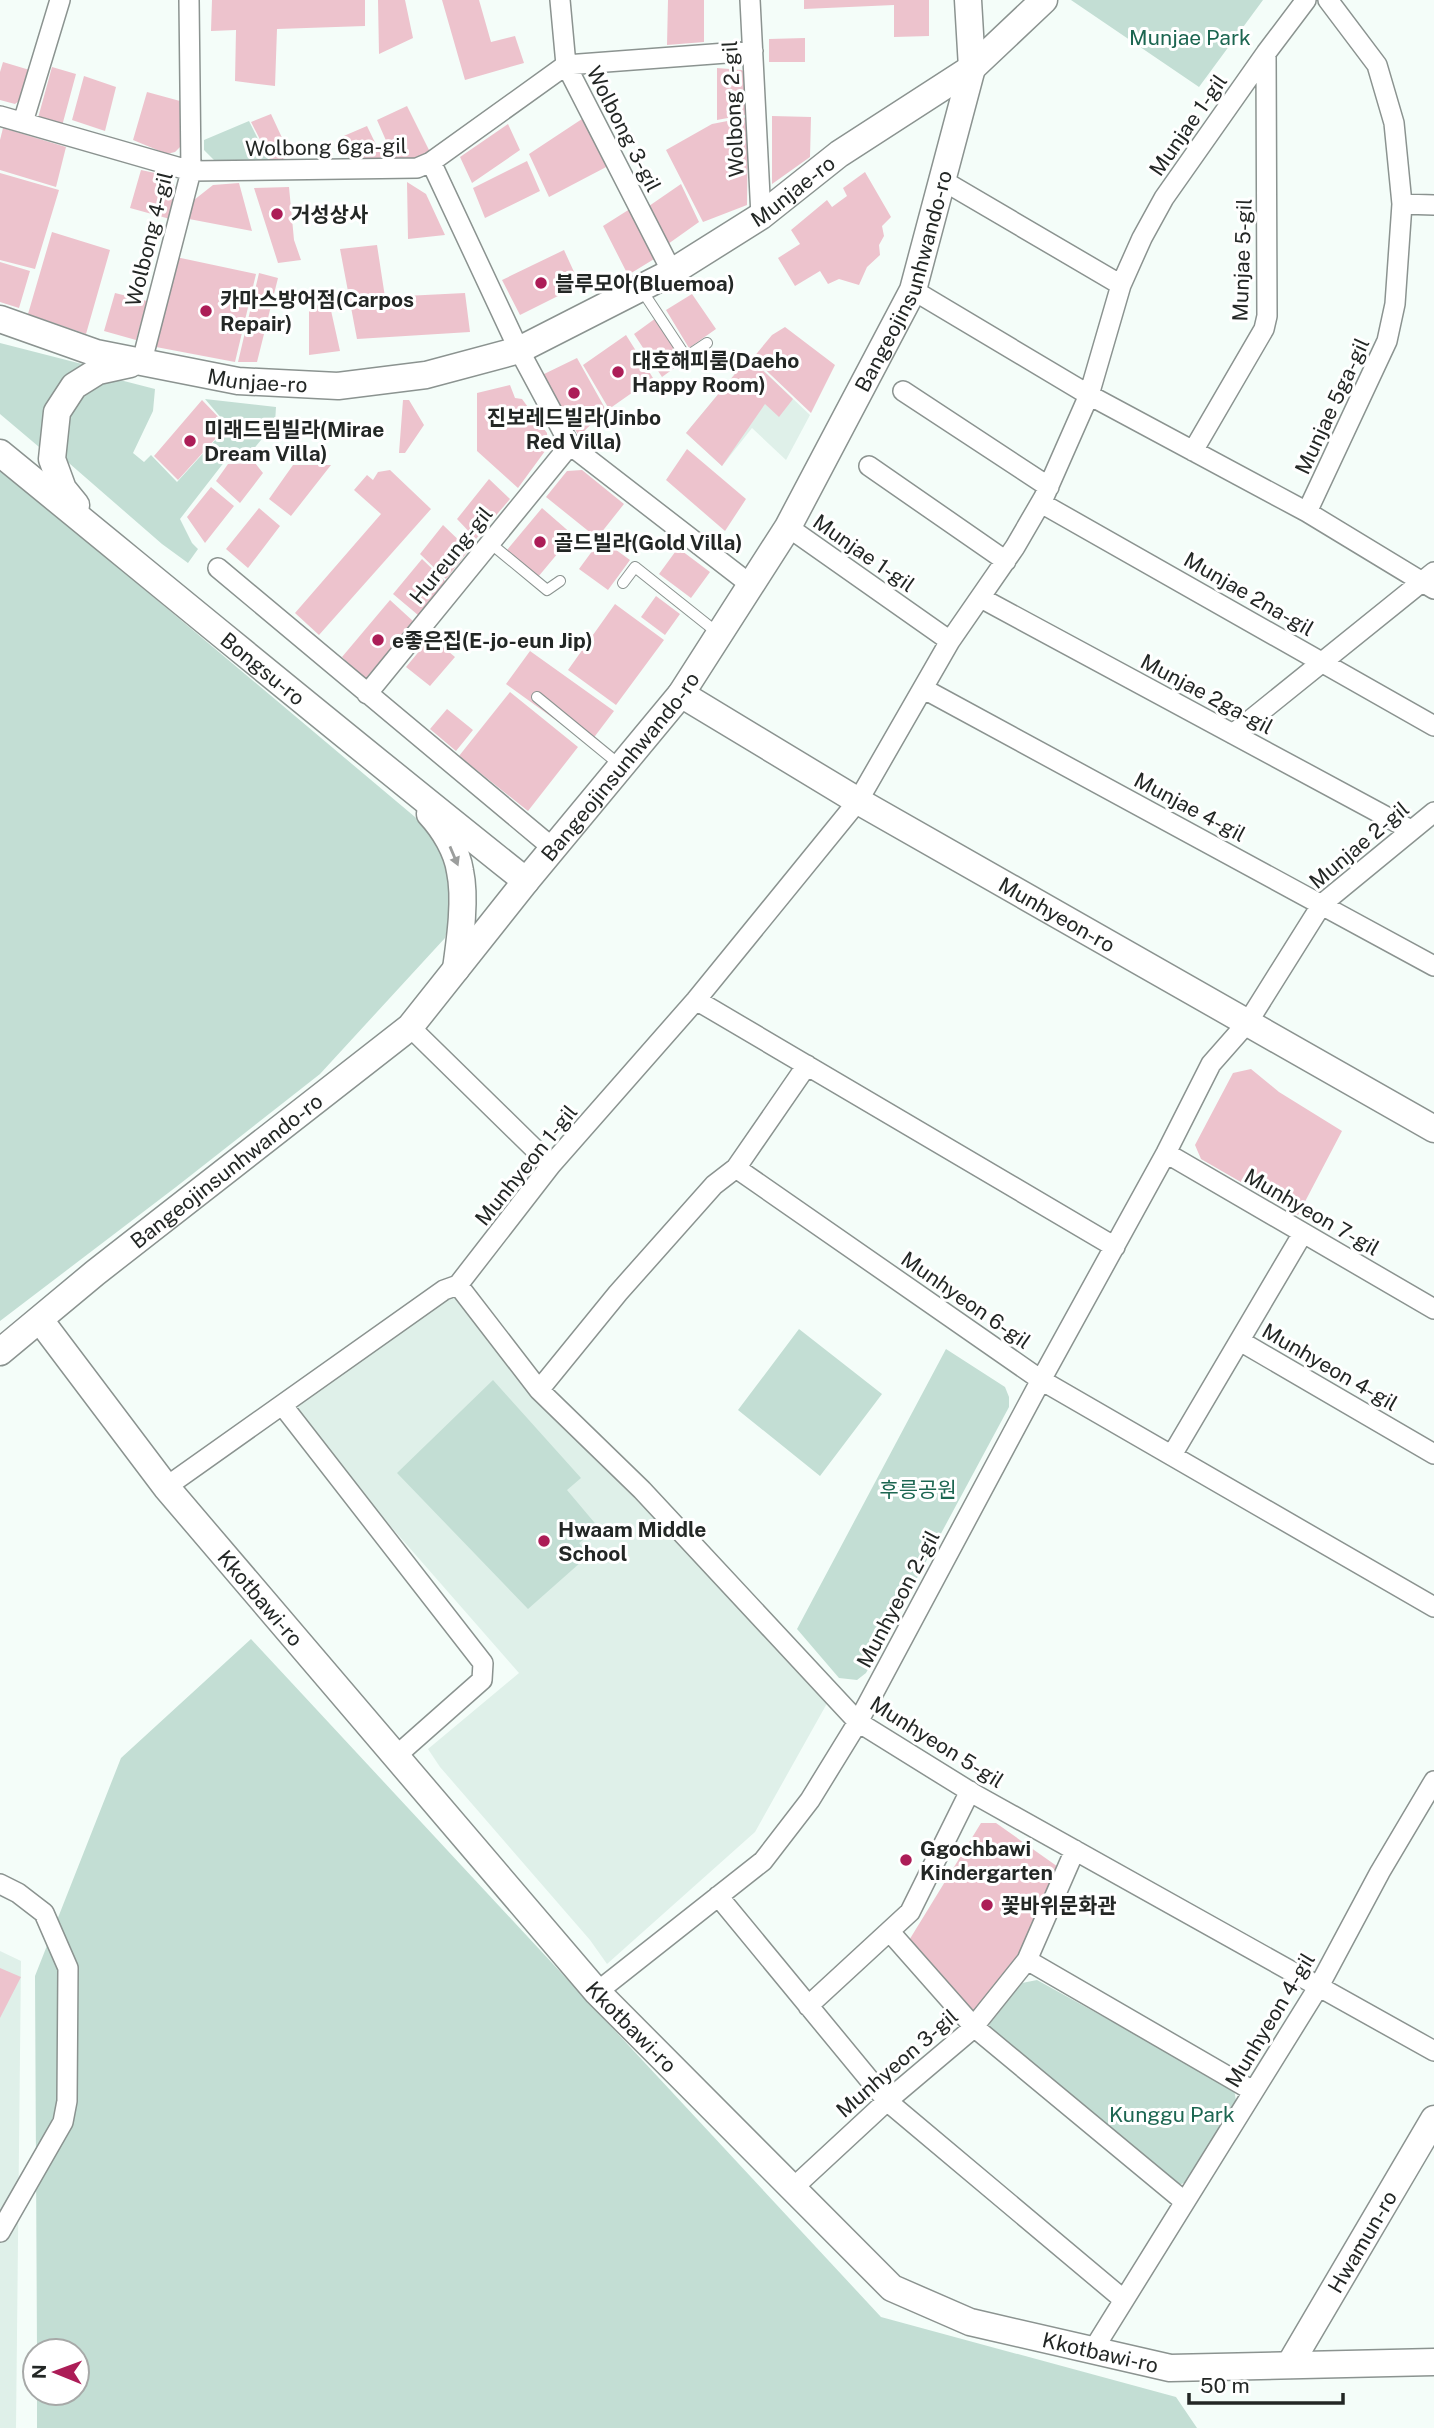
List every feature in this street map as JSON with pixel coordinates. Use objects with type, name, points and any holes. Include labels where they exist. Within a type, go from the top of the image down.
[{"type":"street","points":[[23,122],[60,0]]},
{"type":"street","name":"Wolbong 4-gil","points":[[142,361],[191,171],[189,0]]},
{"type":"street","name":"Wolbong 3-gil","points":[[560,0],[566,65],[672,272]]},
{"type":"street","name":"Wolbong 2-gil","points":[[750,0],[761,216]]},
{"type":"street","name":"Bangeojinsunhwando-ro","points":[[0,1352],[95,1273],[410,1027],[526,881],[681,694],[788,527],[913,290],[972,68],[968,0]]},
{"type":"street","name":"Munjae 1-gil","points":[[858,801],[950,641],[1006,561],[1045,495],[1089,395],[1121,285],[1164,198],[1306,0]]},
{"type":"street","name":"Munjae 5ga-gil","points":[[1307,512],[1387,341],[1395,304],[1402,204],[1394,123],[1377,65],[1328,0]]},
{"type":"street","name":"Munjae-ro","points":[[0,319],[96,352],[237,382],[338,386],[426,375],[519,350],[672,272],[761,216],[839,154],[972,68],[1041,1]]},
{"type":"street","points":[[566,65],[753,51]]},
{"type":"street","name":"Munjae 5-gil","points":[[1194,451],[1264,329],[1267,316],[1266,53]]},
{"type":"street","name":"Wolbong 6ga-gil","points":[[0,116],[191,171],[417,168],[431,162],[566,65]]},
{"type":"street","points":[[431,162],[519,350],[570,445],[751,585]]},
{"type":"street","points":[[942,180],[1121,285]]},
{"type":"street","points":[[1402,204],[1434,205]]},
{"type":"street","points":[[913,290],[1089,395],[1430,581],[1321,662],[1233,734]]},
{"type":"street","points":[[99,534],[63,489],[52,459],[57,412],[74,386],[98,371],[142,361]]},
{"type":"street","points":[[903,391],[1045,495]]},
{"type":"street","name":"Hureung-gil","points":[[367,694],[570,445]]},
{"type":"street","name":"Bongsu-ro","points":[[0,453],[526,881]]},
{"type":"street","points":[[869,466],[1006,561]]},
{"type":"street","name":"Munjae 2na-gil","points":[[1045,495],[1321,662],[1434,726]]},
{"type":"street","name":"Munjae 1-gil","points":[[788,527],[950,641]]},
{"type":"street","points":[[218,568],[554,849]]},
{"type":"street","name":"Munjae 2ga-gil","points":[[981,598],[1411,830]]},
{"type":"street","name":"Munjae 4-gil","points":[[924,689],[1434,966]]},
{"type":"street","name":"Munhyeon-ro","points":[[681,694],[858,801],[1434,1129]]},
{"type":"street","points":[[401,781],[442,827],[460,870],[461,927],[456,969]]},
{"type":"street","name":"Munhyeon 1-gil","points":[[166,1487],[444,1290],[458,1285],[551,1165],[696,1000],[858,801]]},
{"type":"street","name":"Munjae 2-gil","points":[[1248,1023],[1322,904],[1434,812]]},
{"type":"street","points":[[696,1000],[1115,1247]]},
{"type":"street","name":"Munhyeon 2-gil","points":[[597,1992],[763,1861],[810,1800],[858,1721],[1166,1153],[1211,1064],[1248,1023]]},
{"type":"street","points":[[410,1027],[551,1165]]},
{"type":"street","points":[[539,1390],[618,1293],[714,1185],[736,1168],[807,1065]]},
{"type":"street","name":"Munhyeon 7-gil","points":[[1166,1153],[1434,1309]]},
{"type":"street","name":"Munhyeon 6-gil","points":[[736,1168],[1041,1380],[1434,1608]]},
{"type":"street","points":[[1172,1455],[1303,1233]]},
{"type":"street","name":"Munhyeon 5-gil","points":[[458,1285],[539,1390],[642,1490],[858,1721],[970,1791],[1434,2051]]},
{"type":"street","name":"Kkotbawi-ro","points":[[40,1320],[166,1487],[597,1992],[892,2287],[970,2322],[1170,2368],[1434,2362]]},
{"type":"street","name":"Munhyeon 4-gil","points":[[1240,1341],[1434,1454]]},
{"type":"street","points":[[283,1406],[483,1663],[482,1680],[396,1756]]},
{"type":"street","name":"Munhyeon 4-gil","points":[[1093,2350],[1319,1986],[1380,1872],[1434,1780]]},
{"type":"street","points":[[808,2006],[910,1912],[970,1791]]},
{"type":"street","name":"Munhyeon 3-gil","points":[[793,2189],[887,2101],[974,2027],[1027,1960],[1075,1850]]},
{"type":"street","points":[[0,1884],[18,1893],[44,1913],[68,1968],[67,2101],[63,2122],[0,2232]]},
{"type":"street","points":[[718,1896],[887,2101],[1124,2300]]},
{"type":"street","points":[[890,1932],[974,2027],[1185,2202]]},
{"type":"street","points":[[1027,1960],[1254,2091]]},
{"type":"street","name":"Hwamun-ro","points":[[1290,2364],[1434,2119]]},
{"type":"lane","points":[[641,288],[686,357],[707,342]]},
{"type":"lane","points":[[490,543],[547,590],[560,581]]},
{"type":"lane","points":[[623,583],[635,566],[720,634]]},
{"type":"lane","points":[[537,697],[623,767]]},
{"type":"shaded area","points":[[749,357],[810,415],[786,460],[752,428],[722,466],[686,433]]},
{"type":"shaded area","name":"Hwaam Middle School","points":[[447,1286],[830,1698],[755,1832],[607,1964],[590,1940],[440,1767],[428,1749],[519,1673],[288,1409]]},
{"type":"shaded area","points":[[0,1951],[21,1961],[16,2428],[0,2428]]},
{"type":"green space","name":"Munjae Park","points":[[1071,0],[1263,0],[1199,87]]},
{"type":"green space","points":[[249,121],[271,165],[216,162],[204,150],[204,140]]},
{"type":"green space","points":[[0,343],[82,364],[83,368],[45,452],[0,414]]},
{"type":"green space","points":[[120,380],[155,389],[153,411],[133,453],[144,462],[151,455],[177,482],[228,426],[205,399],[276,407],[275,423],[246,461],[225,461],[180,519],[198,549],[188,563],[162,544],[62,457],[63,424],[92,382]]},
{"type":"green space","points":[[0,468],[440,838],[458,885],[445,938],[320,1074],[0,1321]]},
{"type":"green space","points":[[799,1329],[882,1394],[820,1476],[738,1410]]},
{"type":"green space","name":"후릉공원","points":[[946,1349],[1005,1387],[1009,1407],[866,1673],[857,1680],[839,1678],[797,1629]]},
{"type":"green space","points":[[493,1380],[581,1478],[567,1490],[599,1528],[579,1543],[589,1555],[528,1609],[397,1473]]},
{"type":"green space","points":[[251,1639],[881,2317],[1176,2397],[1197,2428],[37,2428],[37,2407],[91,2407],[91,2337],[37,2337],[35,1976],[121,1758]]},
{"type":"green space","name":"Kunggu Park","points":[[1037,1980],[1234,2089],[1237,2107],[1196,2178],[1179,2185],[993,2039],[989,2025],[1022,1983]]},
{"type":"building","points":[[212,0],[365,0],[365,26],[277,29],[275,86],[235,81],[236,30],[211,31]]},
{"type":"building","points":[[378,0],[405,0],[413,38],[379,54]]},
{"type":"building","points":[[442,0],[479,0],[491,42],[515,36],[524,63],[465,80]]},
{"type":"building","points":[[668,0],[704,0],[704,42],[667,45]]},
{"type":"building","points":[[804,0],[929,0],[929,36],[894,37],[894,5],[804,9]]},
{"type":"building","points":[[805,38],[805,62],[769,62],[769,39]]},
{"type":"building","points":[[3,62],[33,71],[25,96],[15,104],[0,100],[0,72]]},
{"type":"building","points":[[52,67],[76,74],[62,126],[38,118]]},
{"type":"building","points":[[717,68],[742,70],[749,78],[749,114],[717,120]]},
{"type":"building","points":[[84,76],[116,87],[105,131],[72,120]]},
{"type":"building","points":[[147,92],[180,101],[181,146],[175,152],[167,154],[133,140]]},
{"type":"building","points":[[407,106],[430,152],[426,158],[395,161],[377,120]]},
{"type":"building","points":[[271,114],[290,155],[273,165],[251,122]]},
{"type":"building","points":[[772,116],[811,117],[810,157],[772,184]]},
{"type":"building","points":[[585,117],[610,165],[549,197],[529,154]]},
{"type":"building","points":[[748,117],[747,205],[703,222],[666,150],[712,124]]},
{"type":"building","points":[[508,124],[520,150],[472,183],[460,157]]},
{"type":"building","points":[[367,126],[382,157],[362,165],[359,159],[351,163],[339,138]]},
{"type":"building","points":[[3,128],[66,147],[56,187],[0,170],[0,140]]},
{"type":"building","points":[[527,161],[540,191],[485,218],[473,188]]},
{"type":"building","points":[[141,170],[169,176],[177,192],[170,219],[130,208]]},
{"type":"building","points":[[865,172],[891,217],[882,226],[884,236],[879,245],[880,255],[867,267],[859,285],[839,279],[828,284],[820,271],[795,286],[778,258],[800,244],[791,230],[827,200],[832,207],[847,196],[843,188]]},
{"type":"building","points":[[0,173],[59,190],[35,269],[0,260]]},
{"type":"building","points":[[407,182],[426,194],[445,235],[408,239]]},
{"type":"building","points":[[239,183],[252,231],[189,219],[194,200],[213,185]]},
{"type":"building","points":[[681,184],[699,222],[668,244],[649,206]]},
{"type":"building","name":"거성상사","points":[[289,187],[294,240],[301,260],[278,263],[254,188]]},
{"type":"building","points":[[633,207],[659,256],[628,275],[603,226]]},
{"type":"building","points":[[52,232],[110,250],[86,334],[28,314]]},
{"type":"building","points":[[377,245],[385,297],[465,293],[470,332],[357,339],[340,249]]},
{"type":"building","name":"블루모아(Bluemoa)","points":[[564,250],[580,285],[520,315],[502,280]]},
{"type":"building","name":"카마스방어점(Carpos Repair)","points":[[176,257],[256,274],[235,362],[156,347]]},
{"type":"building","points":[[0,262],[30,271],[19,308],[0,302]]},
{"type":"building","points":[[259,273],[278,278],[257,362],[238,362]]},
{"type":"building","points":[[115,293],[147,301],[136,340],[104,331]]},
{"type":"building","points":[[692,294],[716,329],[689,348],[666,310]]},
{"type":"building","points":[[309,305],[330,306],[340,351],[309,355]]},
{"type":"building","points":[[656,318],[684,361],[662,377],[634,334]]},
{"type":"building","points":[[785,327],[835,365],[811,413],[753,358],[772,335]]},
{"type":"building","name":"대호해피룸(Daeho Happy Room)","points":[[626,335],[653,378],[609,409],[583,365]]},
{"type":"building","points":[[749,357],[793,399],[779,417],[765,404],[722,466],[686,433]]},
{"type":"building","name":"진보레드빌라(Jinbo Red Villa)","points":[[577,358],[606,410],[579,436],[542,375]]},
{"type":"building","points":[[510,385],[515,398],[522,399],[547,433],[548,447],[518,488],[477,451],[477,393]]},
{"type":"building","name":"미래드림빌라(Mirae Dream Villa)","points":[[202,400],[227,426],[178,480],[154,456]]},
{"type":"building","points":[[403,400],[409,400],[424,425],[405,453],[399,453]]},
{"type":"building","points":[[687,449],[746,499],[725,531],[666,480]]},
{"type":"building","points":[[255,463],[263,473],[240,503],[216,481],[228,464]]},
{"type":"building","points":[[293,465],[331,465],[291,516],[269,499]]},
{"type":"building","points":[[390,470],[431,509],[319,635],[295,613],[381,514],[354,490],[367,475],[373,480],[378,472]]},
{"type":"building","points":[[582,470],[624,504],[597,538],[546,497],[567,471]]},
{"type":"building","points":[[489,479],[510,499],[476,539],[457,519]]},
{"type":"building","points":[[211,487],[234,506],[205,543],[187,517]]},
{"type":"building","points":[[259,508],[280,526],[248,568],[226,549]]},
{"type":"building","name":"골드빌라(Gold Villa)","points":[[542,508],[573,535],[538,577],[507,550]]},
{"type":"building","points":[[443,525],[469,550],[446,579],[420,554]]},
{"type":"building","points":[[601,539],[630,560],[608,590],[579,569]]},
{"type":"building","points":[[678,548],[710,572],[691,598],[659,574]]},
{"type":"building","points":[[422,559],[446,582],[418,615],[393,594]]},
{"type":"building","points":[[656,596],[680,614],[665,635],[641,617]]},
{"type":"building","name":"e좋은집(E-jo-eun Jip)","points":[[390,600],[414,622],[365,679],[342,657]]},
{"type":"building","points":[[615,604],[664,640],[616,705],[568,670]]},
{"type":"building","points":[[431,637],[455,657],[430,686],[406,667]]},
{"type":"building","points":[[530,651],[614,711],[589,744],[506,684]]},
{"type":"building","points":[[510,692],[578,747],[528,811],[459,756]]},
{"type":"building","points":[[447,709],[473,730],[456,751],[430,729]]},
{"type":"building","points":[[1251,1069],[1279,1092],[1342,1131],[1298,1215],[1201,1159],[1195,1145],[1233,1073]]},
{"type":"building","name":"꽃바위문화관","points":[[981,1823],[996,1823],[1061,1869],[1017,1957],[974,2016],[908,1942]]},
{"type":"building","points":[[0,1968],[21,1977],[0,2018]]},
{"type":"place","name":"거성상사","points":[[277,214]]},
{"type":"place","name":"블루모아(Bluemoa)","points":[[541,283]]},
{"type":"place","name":"카마스방어점(Carpos Repair)","points":[[206,311]]},
{"type":"place","name":"대호해피룸(Daeho Happy Room)","points":[[618,372]]},
{"type":"place","name":"진보레드빌라(Jinbo Red Villa)","points":[[574,393]]},
{"type":"place","name":"미래드림빌라(Mirae Dream Villa)","points":[[190,441]]},
{"type":"place","name":"골드빌라(Gold Villa)","points":[[540,542]]},
{"type":"place","name":"e좋은집(E-jo-eun Jip)","points":[[378,640]]},
{"type":"place","name":"Hwaam Middle School","points":[[544,1541]]},
{"type":"place","name":"Ggochbawi Kindergarten","points":[[906,1860]]},
{"type":"place","name":"꽃바위문화관","points":[[987,1905]]}]
